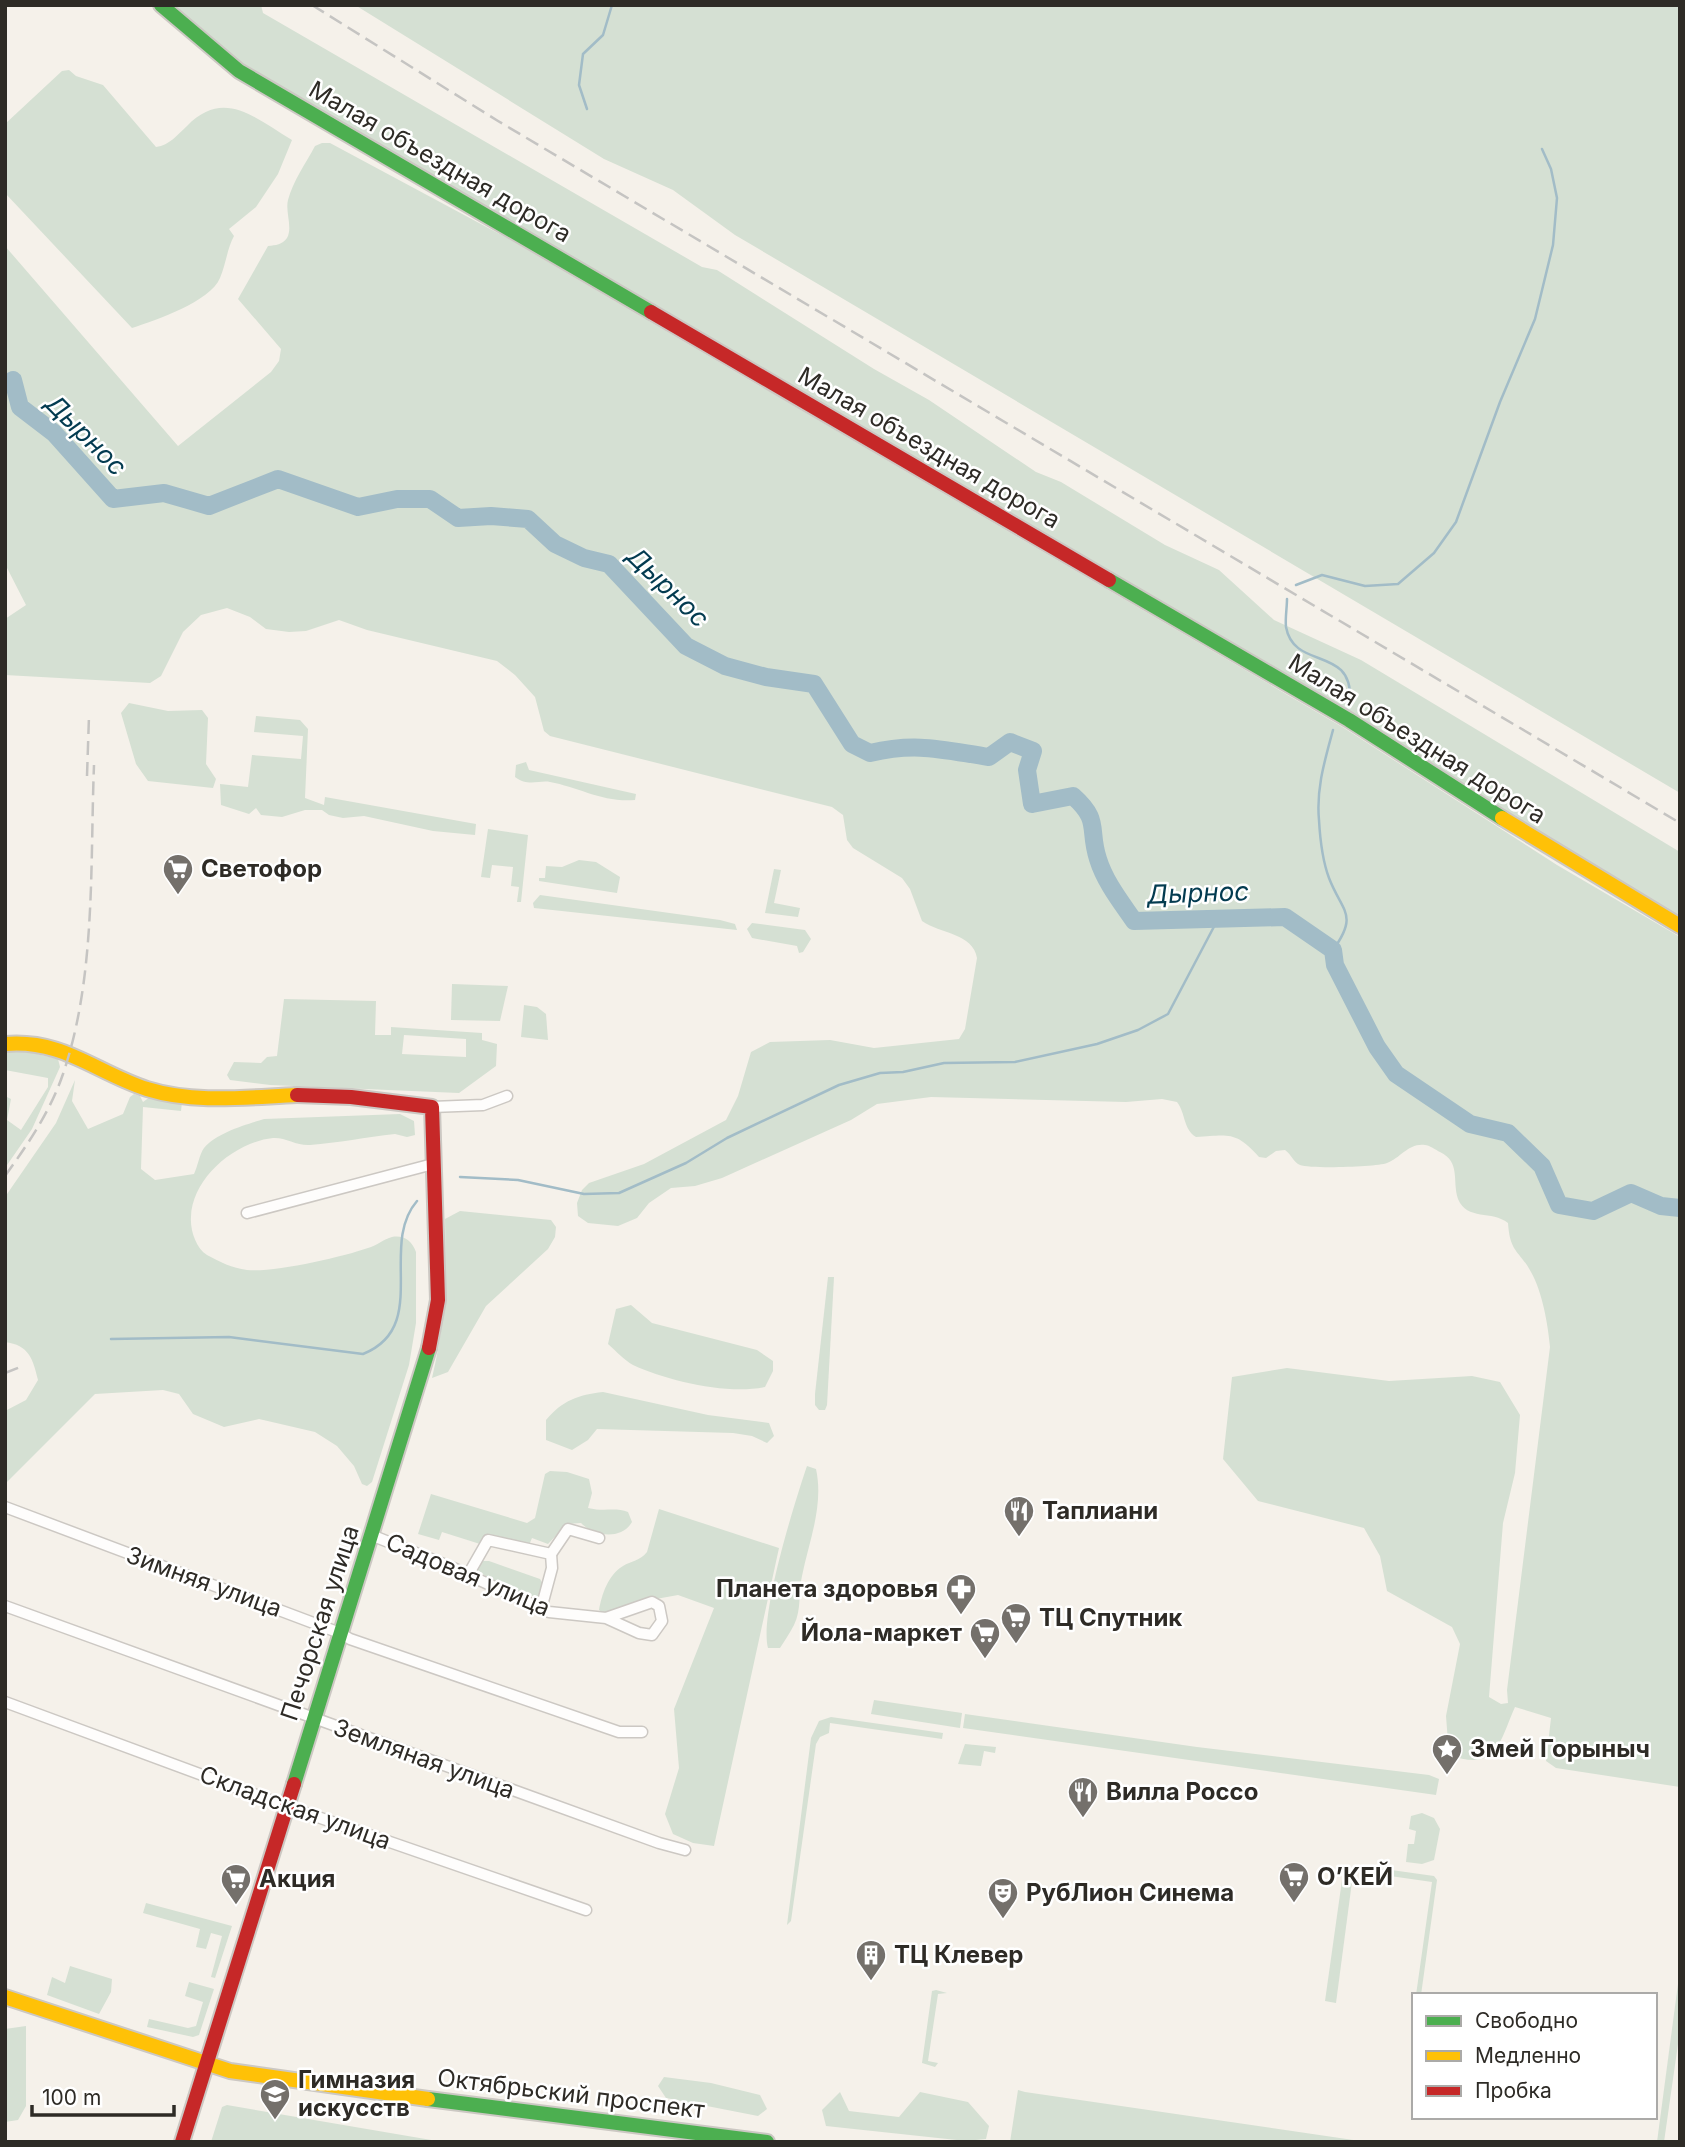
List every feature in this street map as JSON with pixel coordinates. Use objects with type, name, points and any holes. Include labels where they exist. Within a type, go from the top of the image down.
[{"type":"street","name":"Малая объездная дорога","points":[[161,5],[239,71],[1349,720],[1562,857],[1680,926]]},
{"type":"street","points":[[5,1044],[29,1044],[69,1053],[166,1094],[230,1100],[306,1095],[354,1096],[430,1106],[482,1105],[507,1096]]},
{"type":"street","name":"Печорская улица","points":[[182,2142],[409,1420],[436,1313],[430,1106]]},
{"type":"street","points":[[247,1213],[433,1164]]},
{"type":"street","name":"Зимняя улица","points":[[5,1507],[341,1633],[350,1639],[556,1712],[619,1732],[642,1732]]},
{"type":"street","points":[[541,1609],[552,1568],[551,1554],[568,1529],[599,1538]]},
{"type":"street","name":"Садовая улица","points":[[371,1535],[541,1609],[606,1618],[639,1633],[652,1635],[662,1621],[659,1606],[652,1602],[606,1618]]},
{"type":"street","points":[[468,1575],[488,1539],[551,1554]]},
{"type":"street","name":"Земляная улица","points":[[5,1606],[313,1719],[685,1850]]},
{"type":"street","name":"Складская улица","points":[[5,1702],[286,1806],[586,1910]]},
{"type":"street","name":"Октябрьский проспект","points":[[5,1997],[230,2071],[386,2094],[767,2142]]},
{"type":"shaded area","points":[[171,5],[261,5],[263,13],[702,267],[717,270],[874,369],[929,400],[1036,472],[1061,482],[1165,545],[1219,570],[1274,620],[1361,660],[1680,852],[1680,918],[1008,516],[242,65]]},
{"type":"shaded area","points":[[355,5],[1680,5],[1680,793],[735,235],[673,190],[604,159]]},
{"type":"shaded area","points":[[69,70],[76,76],[103,85],[156,147],[169,142],[201,115],[214,109],[227,108],[240,110],[292,140],[278,174],[256,207],[229,229],[234,236],[220,278],[214,287],[181,309],[132,328],[5,193],[5,124],[62,71]]},
{"type":"shaded area","points":[[330,143],[507,238],[1344,728],[1557,865],[1680,937],[1680,1787],[1556,1768],[1546,1761],[1551,1718],[1515,1707],[1500,1742],[1487,1757],[1477,1760],[1449,1755],[1446,1716],[1460,1644],[1452,1627],[1387,1591],[1380,1556],[1364,1528],[1258,1501],[1223,1459],[1232,1377],[1287,1368],[1389,1381],[1472,1376],[1500,1382],[1520,1415],[1515,1473],[1503,1523],[1489,1697],[1501,1704],[1508,1703],[1507,1690],[1549,1338],[1538,1288],[1531,1272],[1513,1246],[1508,1223],[1502,1219],[1474,1213],[1462,1206],[1456,1192],[1455,1173],[1447,1156],[1428,1146],[1419,1145],[1409,1148],[1387,1163],[1344,1167],[1306,1166],[1298,1164],[1285,1150],[1276,1151],[1266,1158],[1259,1157],[1244,1143],[1231,1136],[1196,1137],[1189,1130],[1177,1102],[1162,1099],[1126,1102],[931,1097],[877,1104],[851,1120],[722,1178],[695,1186],[671,1188],[649,1203],[637,1218],[618,1226],[588,1223],[578,1216],[577,1203],[582,1190],[589,1183],[644,1164],[726,1120],[738,1096],[751,1052],[770,1042],[830,1040],[874,1048],[959,1039],[965,1029],[977,958],[974,950],[963,939],[922,921],[910,889],[902,878],[853,848],[847,840],[843,815],[832,807],[550,736],[544,731],[535,697],[515,675],[497,661],[367,630],[339,620],[306,631],[266,629],[250,617],[227,608],[201,615],[183,632],[161,676],[150,683],[5,675],[5,619],[26,605],[5,564],[5,246],[178,446],[271,372],[279,361],[281,349],[238,299],[268,246],[281,243],[287,238],[287,205],[290,193],[315,146]]},
{"type":"shaded area","points":[[129,703],[168,711],[202,710],[208,718],[206,764],[216,779],[213,788],[148,781],[136,764],[121,713]]},
{"type":"shaded area","points":[[256,716],[300,720],[308,729],[305,798],[324,805],[325,797],[476,824],[475,835],[433,831],[364,816],[343,818],[329,815],[322,810],[305,810],[282,817],[261,815],[256,808],[249,814],[221,805],[220,784],[248,787],[252,755],[301,759],[303,736],[254,732]]},
{"type":"shaded area","points":[[526,762],[529,770],[636,794],[635,800],[602,797],[550,782],[524,782],[515,777],[516,765]]},
{"type":"shaded area","points":[[488,829],[528,835],[521,902],[517,902],[519,887],[511,886],[513,867],[492,865],[490,878],[481,877]]},
{"type":"shaded area","points":[[579,860],[596,862],[620,877],[617,893],[539,881],[539,878],[545,878],[546,866],[562,867]]},
{"type":"shaded area","points":[[774,869],[781,870],[774,903],[800,908],[798,917],[765,913]]},
{"type":"shaded area","points":[[540,895],[720,920],[735,924],[737,930],[534,908],[533,903]]},
{"type":"shaded area","points":[[752,923],[805,930],[811,939],[803,952],[799,953],[797,946],[752,938],[747,929]]},
{"type":"shaded area","points":[[452,984],[508,986],[500,1021],[451,1020]]},
{"type":"shaded area","points":[[284,999],[376,1001],[375,1035],[391,1035],[391,1027],[482,1033],[482,1040],[497,1044],[496,1066],[459,1093],[270,1085],[230,1080],[227,1075],[234,1062],[261,1063],[267,1057],[277,1056]],"holes":[[[404,1035],[466,1039],[466,1057],[402,1054]]]},
{"type":"shaded area","points":[[524,1005],[537,1007],[546,1014],[548,1040],[521,1037]]},
{"type":"shaded area","points":[[20,1050],[58,1059],[60,1067],[32,1129],[5,1168],[5,1096],[11,1099],[7,1120],[21,1130],[48,1087],[48,1078],[5,1070],[5,1053]]},
{"type":"shaded area","points":[[75,1080],[72,1101],[88,1129],[123,1114],[134,1094],[140,1096],[143,1102],[150,1097],[182,1102],[181,1111],[143,1107],[141,1169],[155,1180],[194,1174],[202,1151],[209,1143],[232,1130],[264,1119],[400,1114],[414,1121],[415,1135],[407,1137],[395,1134],[310,1145],[273,1138],[244,1147],[218,1164],[207,1176],[193,1203],[191,1217],[195,1238],[203,1252],[226,1264],[247,1270],[290,1267],[325,1260],[371,1247],[392,1237],[404,1238],[412,1245],[416,1252],[416,1323],[409,1365],[372,1482],[367,1486],[362,1484],[354,1466],[337,1446],[315,1432],[259,1419],[224,1427],[193,1414],[179,1394],[163,1390],[95,1394],[5,1484],[5,1411],[26,1400],[38,1380],[29,1354],[20,1346],[5,1342],[5,1197],[56,1123]]},
{"type":"shaded area","points":[[460,1211],[551,1220],[556,1227],[555,1237],[548,1249],[486,1306],[448,1372],[432,1378],[444,1299],[445,1219]]},
{"type":"shaded area","points":[[828,1277],[834,1277],[827,1405],[825,1410],[819,1410],[815,1405],[815,1394]]},
{"type":"shaded area","points":[[631,1305],[652,1323],[757,1350],[773,1361],[773,1371],[765,1387],[733,1389],[698,1385],[633,1365],[608,1344],[616,1309]]},
{"type":"shaded area","points":[[603,1392],[708,1415],[769,1423],[774,1436],[767,1443],[752,1436],[733,1433],[597,1429],[588,1440],[572,1450],[546,1440],[546,1420],[559,1408],[578,1397]]},
{"type":"shaded area","points":[[807,1466],[816,1469],[818,1496],[815,1523],[801,1582],[798,1613],[780,1648],[768,1648],[767,1632],[773,1586]]},
{"type":"shaded area","points":[[550,1471],[567,1472],[589,1479],[592,1493],[588,1508],[628,1512],[632,1522],[622,1532],[608,1535],[593,1531],[581,1523],[567,1524],[548,1544],[532,1538],[529,1545],[493,1535],[485,1536],[480,1544],[442,1532],[439,1540],[418,1534],[431,1494],[527,1523],[535,1518],[545,1474]]},
{"type":"shaded area","points":[[659,1509],[779,1548],[714,1846],[693,1843],[673,1834],[665,1814],[679,1768],[674,1709],[714,1608],[678,1595],[634,1603],[606,1615],[599,1610],[604,1591],[613,1574],[647,1552]]},
{"type":"shaded area","points":[[482,1561],[540,1579],[543,1584],[539,1597],[514,1591],[490,1579],[477,1569]]},
{"type":"shaded area","points":[[874,1700],[962,1713],[960,1728],[871,1714]]},
{"type":"shaded area","points":[[965,1714],[1197,1747],[1429,1775],[1439,1779],[1436,1795],[963,1728]]},
{"type":"shaded area","points":[[831,1717],[943,1733],[942,1739],[830,1723],[829,1733],[820,1737],[816,1744],[791,1921],[787,1925],[811,1738],[819,1721]]},
{"type":"shaded area","points":[[965,1744],[996,1747],[995,1753],[984,1751],[981,1766],[958,1764]]},
{"type":"shaded area","points":[[1422,1813],[1434,1818],[1440,1829],[1434,1860],[1422,1864],[1406,1862],[1408,1844],[1414,1844],[1416,1831],[1409,1829],[1411,1816]]},
{"type":"shaded area","points":[[1370,1867],[1434,1876],[1437,1880],[1421,1993],[1416,1993],[1432,1882],[1369,1873]]},
{"type":"shaded area","points":[[1343,1873],[1353,1874],[1336,2003],[1325,2001]]},
{"type":"shaded area","points":[[146,1903],[232,1926],[215,1978],[211,1977],[222,1936],[211,1933],[206,1949],[196,1947],[200,1929],[143,1913]]},
{"type":"shaded area","points":[[70,1966],[112,1979],[111,1992],[99,2014],[47,1995],[52,1977],[65,1983]]},
{"type":"shaded area","points":[[1680,1969],[1680,2030],[1664,2142],[1657,2142]]},
{"type":"shaded area","points":[[189,1982],[214,1989],[199,2035],[193,2037],[147,2027],[149,2019],[188,2028],[196,2026],[203,2002],[185,1996]]},
{"type":"shaded area","points":[[932,1991],[947,1993],[938,1994],[928,2061],[938,2063],[935,2067],[922,2063]]},
{"type":"shaded area","points":[[26,2026],[26,2106],[18,2120],[5,2122],[5,2029]]},
{"type":"shaded area","points":[[664,2077],[711,2083],[760,2095],[767,2109],[758,2116],[666,2098],[658,2086]]},
{"type":"shaded area","points":[[1018,2090],[1025,2092],[1367,2142],[1010,2142]]},
{"type":"shaded area","points":[[840,2092],[849,2111],[899,2117],[920,2092],[968,2102],[989,2126],[986,2139],[966,2141],[826,2126],[822,2110]]},
{"type":"shaded area","name":"Гимназия искусств","points":[[227,2105],[443,2142],[211,2142],[222,2107]]},
{"type":"waterway","points":[[587,109],[579,85],[583,54],[603,35],[612,5]]},
{"type":"waterway","points":[[1296,585],[1322,575],[1365,586],[1398,584],[1434,553],[1456,522],[1500,402],[1535,319],[1553,245],[1557,198],[1551,169],[1542,149]]},
{"type":"waterway","name":"Дырнос","points":[[5,373],[13,380]]},
{"type":"waterway","name":"Дырнос","points":[[13,380],[20,407],[54,433],[113,499],[164,493],[209,506],[278,479],[358,507],[397,499],[430,499],[458,518],[491,516],[528,519],[555,544],[584,558],[609,564],[686,646],[725,666],[766,677],[814,684],[852,744],[870,753],[916,748],[989,757],[1010,742],[1033,751],[1027,770],[1032,804],[1073,796],[1082,805],[1091,819],[1095,848],[1105,876],[1134,921],[1285,917],[1333,950],[1335,965],[1377,1047],[1396,1074],[1470,1124],[1508,1133],[1542,1166],[1559,1205],[1593,1211],[1631,1193],[1661,1206],[1680,1208]]},
{"type":"waterway","points":[[1287,599],[1286,627],[1291,641],[1300,649],[1333,664],[1342,672],[1348,683],[1350,700]]},
{"type":"waterway","points":[[1333,730],[1322,774],[1318,808],[1325,865],[1347,920],[1341,938],[1333,950]]},
{"type":"waterway","points":[[460,1177],[518,1180],[584,1194],[619,1193],[686,1163],[727,1138],[839,1085],[880,1073],[903,1072],[944,1063],[1015,1062],[1097,1044],[1138,1030],[1168,1014],[1218,919]]},
{"type":"waterway","points":[[111,1339],[229,1337],[363,1354],[383,1342],[395,1325],[400,1306],[402,1240],[406,1219],[417,1201]]},
{"type":"railway","points":[[312,5],[498,121],[1680,823]]},
{"type":"railway","points":[[87,776],[89,716]]},
{"type":"railway","points":[[5,1176],[52,1101],[74,1037],[89,921],[94,765]]},
{"type":"railway","points":[[5,1373],[23,1366]]},
{"type":"traffic: fast","points":[[161,5],[239,71],[651,312]]},
{"type":"traffic: fast","points":[[1109,580],[1349,720],[1502,818]]},
{"type":"traffic: fast","points":[[294,1784],[429,1348]]},
{"type":"traffic: fast","points":[[428,2099],[767,2142]]},
{"type":"traffic: slow","points":[[1502,818],[1680,926]]},
{"type":"traffic: slow","points":[[5,1044],[26,1044],[62,1052],[128,1082],[165,1094],[203,1098],[297,1095]]},
{"type":"traffic: slow","points":[[5,1997],[230,2071],[428,2099]]},
{"type":"traffic: jam","points":[[651,312],[1109,580]]},
{"type":"traffic: jam","points":[[297,1095],[351,1097],[432,1107],[438,1300],[429,1348]]},
{"type":"traffic: jam","points":[[182,2142],[294,1784]]},
{"type":"place","name":"Светофор","points":[[178,896]]},
{"type":"place","name":"Таплиани","points":[[1019,1538]]},
{"type":"place","name":"Планета здоровья","points":[[961,1616]]},
{"type":"place","name":"ТЦ Спутник","points":[[1016,1645]]},
{"type":"place","name":"Йола-маркет","points":[[985,1660]]},
{"type":"place","name":"Змей Горыныч","points":[[1447,1776]]},
{"type":"place","name":"Вилла Россо","points":[[1083,1819]]},
{"type":"place","name":"О’КЕЙ","points":[[1294,1904]]},
{"type":"place","name":"Акция","points":[[236,1906]]},
{"type":"place","name":"РубЛион Синема","points":[[1003,1920]]},
{"type":"place","name":"ТЦ Клевер","points":[[871,1982]]},
{"type":"place","name":"Гимназия искусств","points":[[275,2121]]}]
